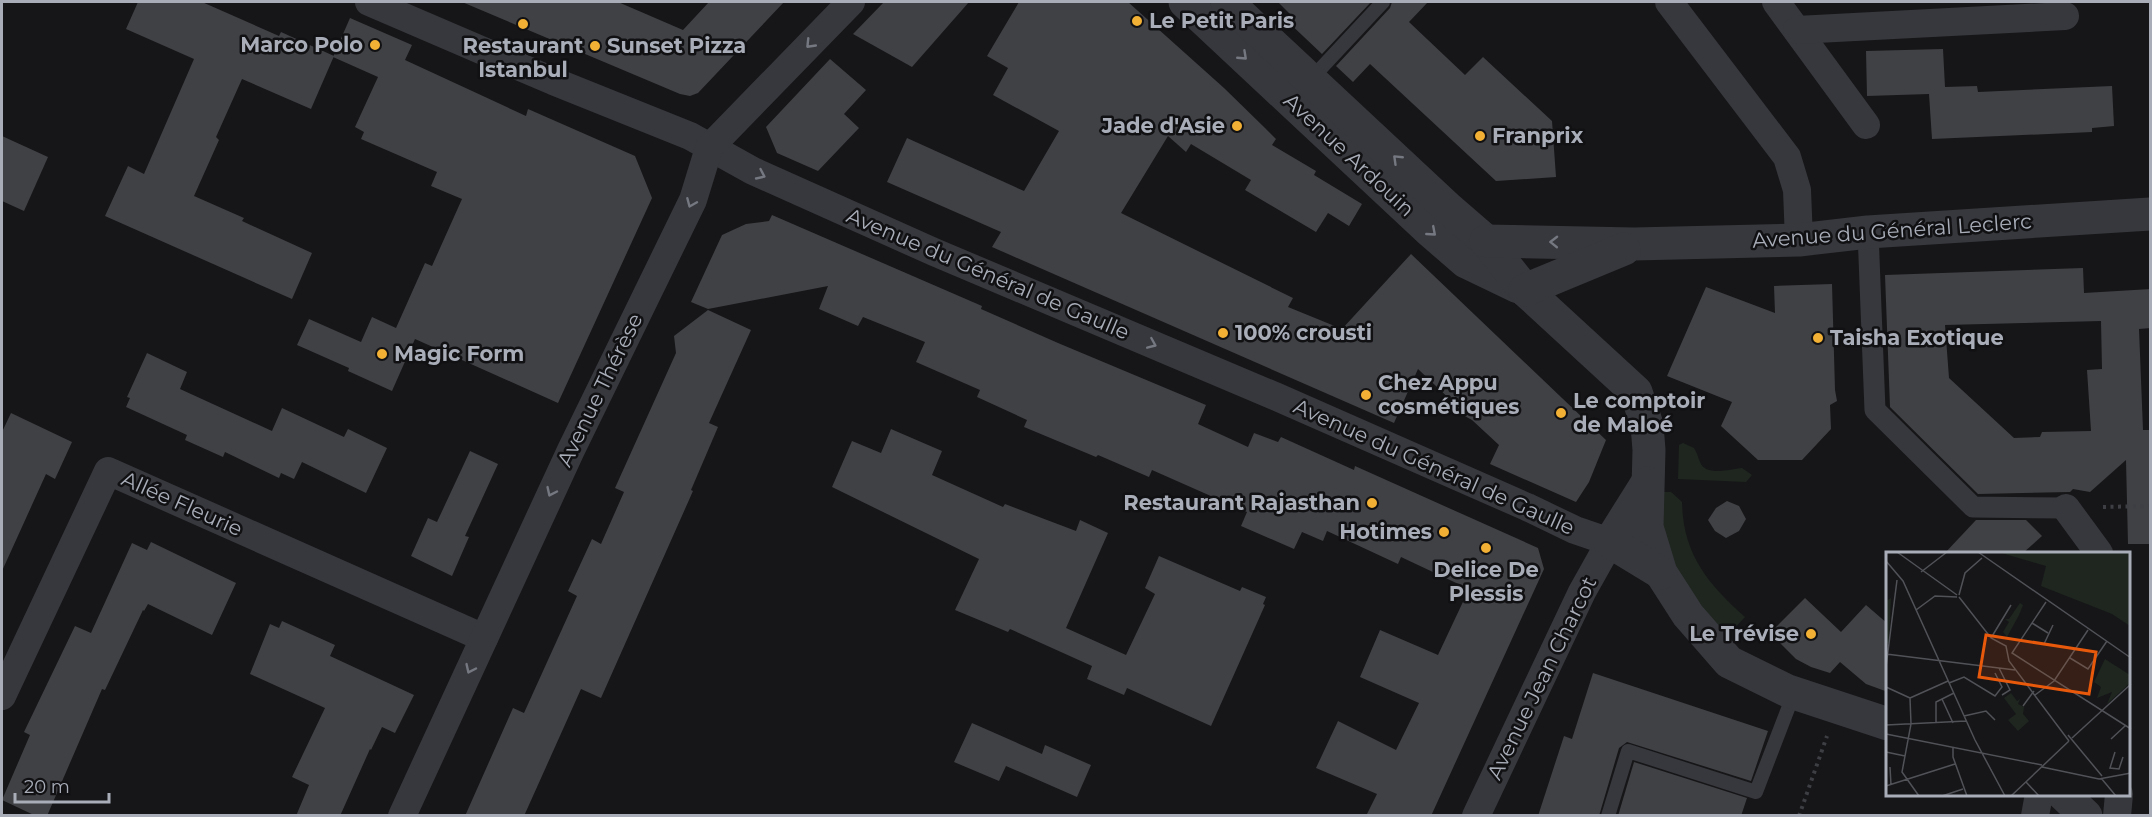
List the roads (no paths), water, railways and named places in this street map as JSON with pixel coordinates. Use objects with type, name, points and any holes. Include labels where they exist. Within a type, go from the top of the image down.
[{"type":"street","name":"Avenue du Général de Gaulle","points":[[369,2],[553,81],[690,136],[753,171],[933,252],[1288,402],[1575,530],[1610,542]]},
{"type":"street","name":"Avenue Thérèse","points":[[402,816],[571,450],[693,200],[709,148],[851,2]]},
{"type":"street","name":"Avenue Ardouin","points":[[1185,2],[1429,231],[1466,262],[1525,290]]},
{"type":"street","name":"Avenue Ardouin","points":[[1227,2],[1486,241],[1525,290],[1636,392],[1647,425],[1649,450],[1647,527],[1660,573],[1688,615],[1729,662],[1764,681],[1794,693],[1886,723]]},
{"type":"street","points":[[1669,2],[1787,157],[1797,190],[1799,240]]},
{"type":"street","points":[[1776,2],[1866,125]]},
{"type":"street","points":[[1797,30],[2065,16]]},
{"type":"street","name":"Avenue du Général Leclerc","points":[[1486,241],[1634,244],[1799,240],[1868,232],[2151,214]]},
{"type":"street","points":[[1868,232],[1875,411],[1974,507],[2066,508],[2098,552]]},
{"type":"street","name":"Avenue du Général Leclerc","points":[[1525,290],[1634,244]]},
{"type":"street","name":"Allée Fleurie","points":[[2,696],[108,471],[484,638]]},
{"type":"street","name":"Avenue Ardouin","points":[[1647,483],[1610,542],[1660,573]]},
{"type":"street","name":"Avenue Jean Charcot","points":[[1476,816],[1582,592],[1610,542]]},
{"type":"street","points":[[2035,816],[2040,796]]},
{"type":"street","points":[[2064,796],[2086,816]]},
{"type":"street","points":[[2117,816],[2119,796]]},
{"type":"lane","points":[[1311,79],[1383,2]]},
{"type":"lane","points":[[1608,816],[1628,751],[1756,792],[1794,693]]},
{"type":"place","name":"Le Petit Paris","points":[[1137,21]]},
{"type":"place","name":"Restaurant Istanbul","points":[[523,24]]},
{"type":"place","name":"Marco Polo","points":[[375,45]]},
{"type":"place","name":"Sunset Pizza","points":[[595,46]]},
{"type":"place","name":"Jade d'Asie","points":[[1237,126]]},
{"type":"place","name":"Franprix","points":[[1480,136]]},
{"type":"place","name":"100% crousti","points":[[1223,333]]},
{"type":"place","name":"Taisha Exotique","points":[[1818,338]]},
{"type":"place","name":"Magic Form","points":[[382,354]]},
{"type":"place","name":"Chez Appu cosmétiques","points":[[1366,395]]},
{"type":"place","name":"Le comptoir de Maloé","points":[[1561,413]]},
{"type":"place","name":"Restaurant Rajasthan","points":[[1372,503]]},
{"type":"place","name":"Hotimes","points":[[1444,532]]},
{"type":"place","name":"Delice De Plessis","points":[[1486,548]]},
{"type":"place","name":"Le Trévise","points":[[1811,634]]}]
